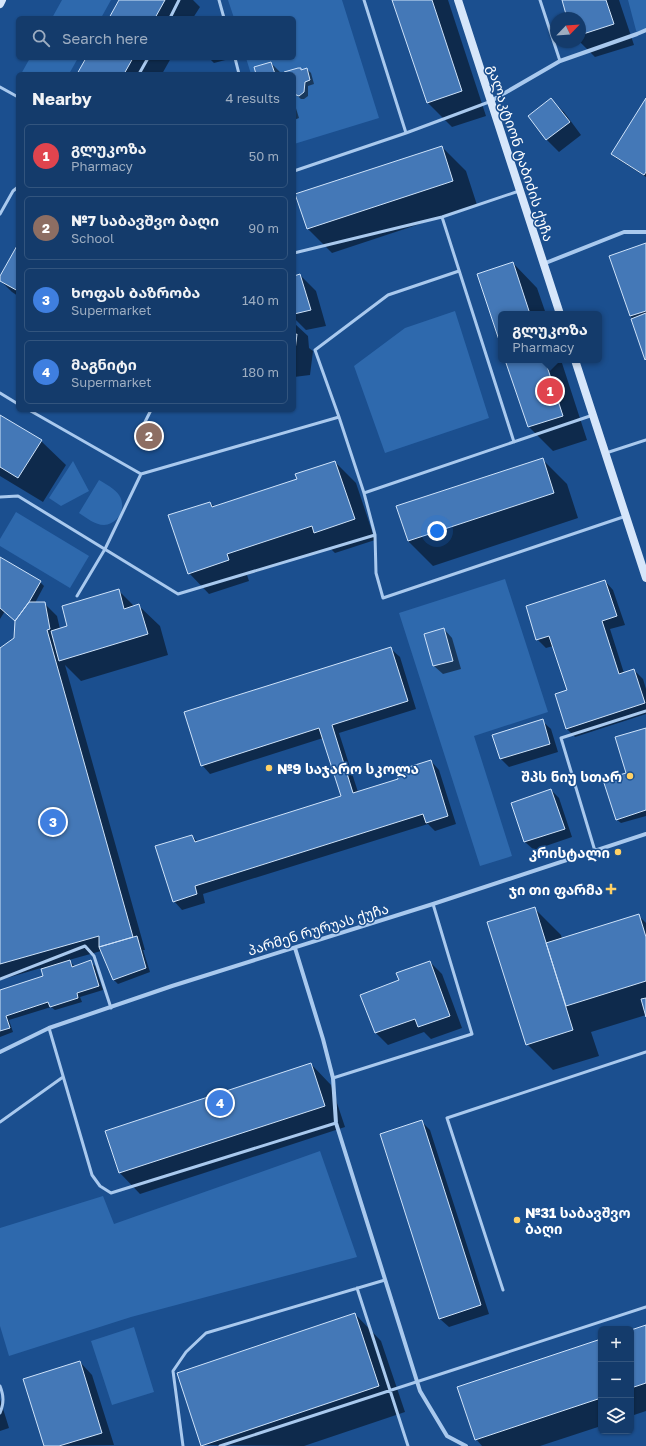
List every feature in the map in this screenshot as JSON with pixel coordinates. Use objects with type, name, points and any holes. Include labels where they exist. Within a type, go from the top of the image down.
[{"type":"street","points":[[0,4],[2,0]]},
{"type":"street","name":"გალაკტიონ ტაბიძის ქუჩა","points":[[458,0],[559,311]]},
{"type":"street","points":[[491,101],[560,61],[646,30]]},
{"type":"street","points":[[543,264],[624,232],[646,232]]},
{"type":"street","points":[[576,363],[626,516],[644,565],[646,578]]},
{"type":"street","name":"პარმენ რურუას ქუჩა","points":[[0,1052],[48,1028],[111,1008],[172,986],[433,904],[646,834]]},
{"type":"street","points":[[295,948],[323,1038],[333,1078],[336,1122],[420,1391],[447,1436],[466,1446]]},
{"type":"lane","points":[[171,16],[179,0]]},
{"type":"lane","points":[[219,0],[223,16]]},
{"type":"lane","points":[[364,0],[406,133]]},
{"type":"lane","points":[[540,0],[560,61]]},
{"type":"lane","points":[[140,72],[147,60]]},
{"type":"lane","points":[[236,60],[238,72]]},
{"type":"lane","points":[[0,87],[16,96]]},
{"type":"lane","points":[[296,170],[406,133],[491,101]]},
{"type":"lane","points":[[0,214],[13,191],[16,189]]},
{"type":"lane","points":[[296,254],[442,217],[519,191]]},
{"type":"lane","points":[[442,217],[514,442]]},
{"type":"lane","points":[[459,271],[388,295],[315,350],[364,493],[375,535],[376,574],[383,598],[626,516]]},
{"type":"lane","points":[[0,393],[16,403]]},
{"type":"lane","points":[[32,412],[141,474],[339,417]]},
{"type":"lane","points":[[142,428],[150,412]]},
{"type":"lane","points":[[364,493],[593,415]]},
{"type":"lane","points":[[605,453],[646,440]]},
{"type":"lane","points":[[77,596],[105,549],[141,474]]},
{"type":"lane","points":[[0,497],[18,496],[178,594],[375,535]]},
{"type":"lane","points":[[595,851],[561,738],[646,711]]},
{"type":"lane","points":[[333,1078],[472,1034],[433,904]]},
{"type":"lane","points":[[0,979],[85,946],[94,956],[111,1008]]},
{"type":"lane","points":[[48,1028],[92,1175],[100,1186],[111,1192],[336,1122]]},
{"type":"lane","points":[[503,1290],[447,1118],[646,1052]]},
{"type":"lane","points":[[0,1122],[63,1077]]},
{"type":"lane","points":[[183,1446],[173,1371],[186,1352],[206,1333],[385,1280]]},
{"type":"lane","points":[[357,1288],[408,1446]]},
{"type":"lane","points":[[220,1446],[646,1307]]},
{"type":"lane","points":[[0,1386],[3,1394],[3,1405],[0,1413]]},
{"type":"shaded area","points":[[62,0],[111,0],[102,16],[53,16]]},
{"type":"shaded area","points":[[228,0],[342,0],[379,118],[296,143],[296,72],[250,72],[247,60],[296,60],[296,16],[233,16]]},
{"type":"shaded area","points":[[628,0],[646,0],[646,30],[637,34]]},
{"type":"shaded area","points":[[29,60],[77,60],[70,72],[22,72]]},
{"type":"shaded area","points":[[455,311],[489,418],[385,453],[354,366],[405,328]]},
{"type":"shaded area","points":[[73,461],[89,491],[61,506],[49,498]]},
{"type":"shaded area","points":[[99,480],[119,495],[122,505],[122,510],[114,522],[104,525],[94,523],[79,513]]},
{"type":"shaded area","points":[[16,512],[89,556],[70,588],[0,546],[0,539]]},
{"type":"shaded area","points":[[505,579],[548,712],[474,736],[512,856],[480,866],[399,613]]},
{"type":"shaded area","points":[[320,1151],[357,1257],[131,1317],[9,1356],[0,1326],[0,1228],[103,1196],[114,1224]]},
{"type":"shaded area","points":[[134,1327],[154,1392],[112,1405],[91,1341]]},
{"type":"building","points":[[119,0],[165,0],[156,16],[110,16]]},
{"type":"building","points":[[392,0],[432,0],[462,91],[427,103]]},
{"type":"building","points":[[562,0],[606,0],[614,24],[586,33],[586,12],[565,12]]},
{"type":"building","points":[[85,60],[132,60],[125,72],[78,72]]},
{"type":"building","points":[[271,62],[274,72],[255,72],[254,67]]},
{"type":"building","points":[[298,68],[301,68],[301,70],[307,68],[310,80],[305,82],[304,92],[299,96],[296,95],[296,72],[284,72]]},
{"type":"building","points":[[551,98],[570,122],[546,140],[528,116]]},
{"type":"building","points":[[646,98],[646,172],[644,175],[611,154]]},
{"type":"building","points":[[442,146],[453,181],[307,229],[296,194]]},
{"type":"building","points":[[646,243],[646,311],[630,316],[609,256]]},
{"type":"building","points":[[16,248],[16,290],[0,281],[0,276]]},
{"type":"building","points":[[513,262],[529,311],[498,311],[498,337],[477,274]]},
{"type":"building","points":[[300,274],[311,310],[296,314],[296,275]]},
{"type":"building","points":[[646,313],[646,359],[645,360],[631,319]]},
{"type":"building","points":[[506,363],[546,363],[563,416],[528,427]]},
{"type":"building","points":[[0,415],[42,440],[18,478],[0,467]]},
{"type":"building","points":[[543,458],[554,493],[408,541],[396,506]]},
{"type":"building","points":[[335,461],[355,519],[314,533],[312,526],[227,554],[229,560],[188,574],[168,515],[210,502],[212,507],[297,479],[295,474]]},
{"type":"building","points":[[0,557],[41,581],[29,602],[15,621],[0,608]]},
{"type":"building","points":[[605,580],[617,616],[602,621],[619,674],[634,669],[645,703],[566,729],[555,694],[567,690],[549,636],[536,640],[526,606]]},
{"type":"building","points":[[119,589],[124,609],[139,604],[148,634],[59,661],[51,631],[67,626],[62,606]]},
{"type":"building","points":[[29,602],[45,602],[50,629],[47,630],[133,937],[99,947],[99,936],[0,964],[0,648],[14,638],[15,621]]},
{"type":"building","points":[[444,628],[453,661],[433,666],[424,634]]},
{"type":"building","points":[[391,647],[408,701],[332,725],[353,793],[398,779],[396,771],[431,760],[448,816],[426,823],[423,814],[195,886],[197,894],[173,902],[155,846],[192,835],[195,842],[341,796],[319,728],[201,766],[184,712]]},
{"type":"building","points":[[543,719],[550,744],[500,759],[492,735]]},
{"type":"building","name":"შპს ნიუ სთარ","points":[[646,728],[646,810],[616,820],[603,780],[626,773],[615,737]]},
{"type":"building","points":[[551,789],[565,829],[524,842],[511,803]]},
{"type":"building","points":[[535,907],[573,1030],[526,1045],[487,922]]},
{"type":"building","points":[[639,914],[646,937],[646,981],[566,1006],[546,943]]},
{"type":"building","points":[[137,936],[146,968],[113,980],[99,947]]},
{"type":"building","points":[[70,960],[72,967],[91,960],[99,986],[77,993],[78,998],[50,1007],[48,1002],[6,1016],[10,1028],[0,1031],[0,990],[43,976],[41,969]]},
{"type":"building","points":[[430,961],[450,1016],[418,1027],[415,1019],[375,1033],[360,995],[399,980],[396,973]]},
{"type":"building","points":[[646,998],[646,1017],[641,999]]},
{"type":"building","points":[[311,1063],[325,1106],[119,1173],[105,1131]]},
{"type":"building","points":[[422,1120],[481,1305],[439,1319],[380,1134]]},
{"type":"building","points":[[355,1313],[379,1386],[201,1446],[177,1373]]},
{"type":"building","points":[[646,1325],[646,1383],[634,1387],[634,1362],[634,1329]]},
{"type":"building","points":[[598,1340],[598,1399],[475,1440],[457,1387]]},
{"type":"building","points":[[80,1361],[102,1433],[59,1446],[44,1446],[23,1379]]},
{"type":"place","name":"გლუკოზა","points":[[550,391]]},
{"type":"place","name":"№7 საბავშვო ბაღი","points":[[149,436]]},
{"type":"place","name":"№9 საჯარო სკოლა","points":[[269,768]]},
{"type":"place","name":"შპს ნიუ სთარ","points":[[630,776]]},
{"type":"place","name":"Ხოფას Ბაზრობა","points":[[53,822]]},
{"type":"place","name":"კრისტალი","points":[[618,852]]},
{"type":"place","name":"ჯი თი ფარმა","points":[[611,889]]},
{"type":"place","name":"მაგნიტი","points":[[220,1103]]},
{"type":"place","name":"№31 საბავშვო ბაღი","points":[[517,1220]]}]
